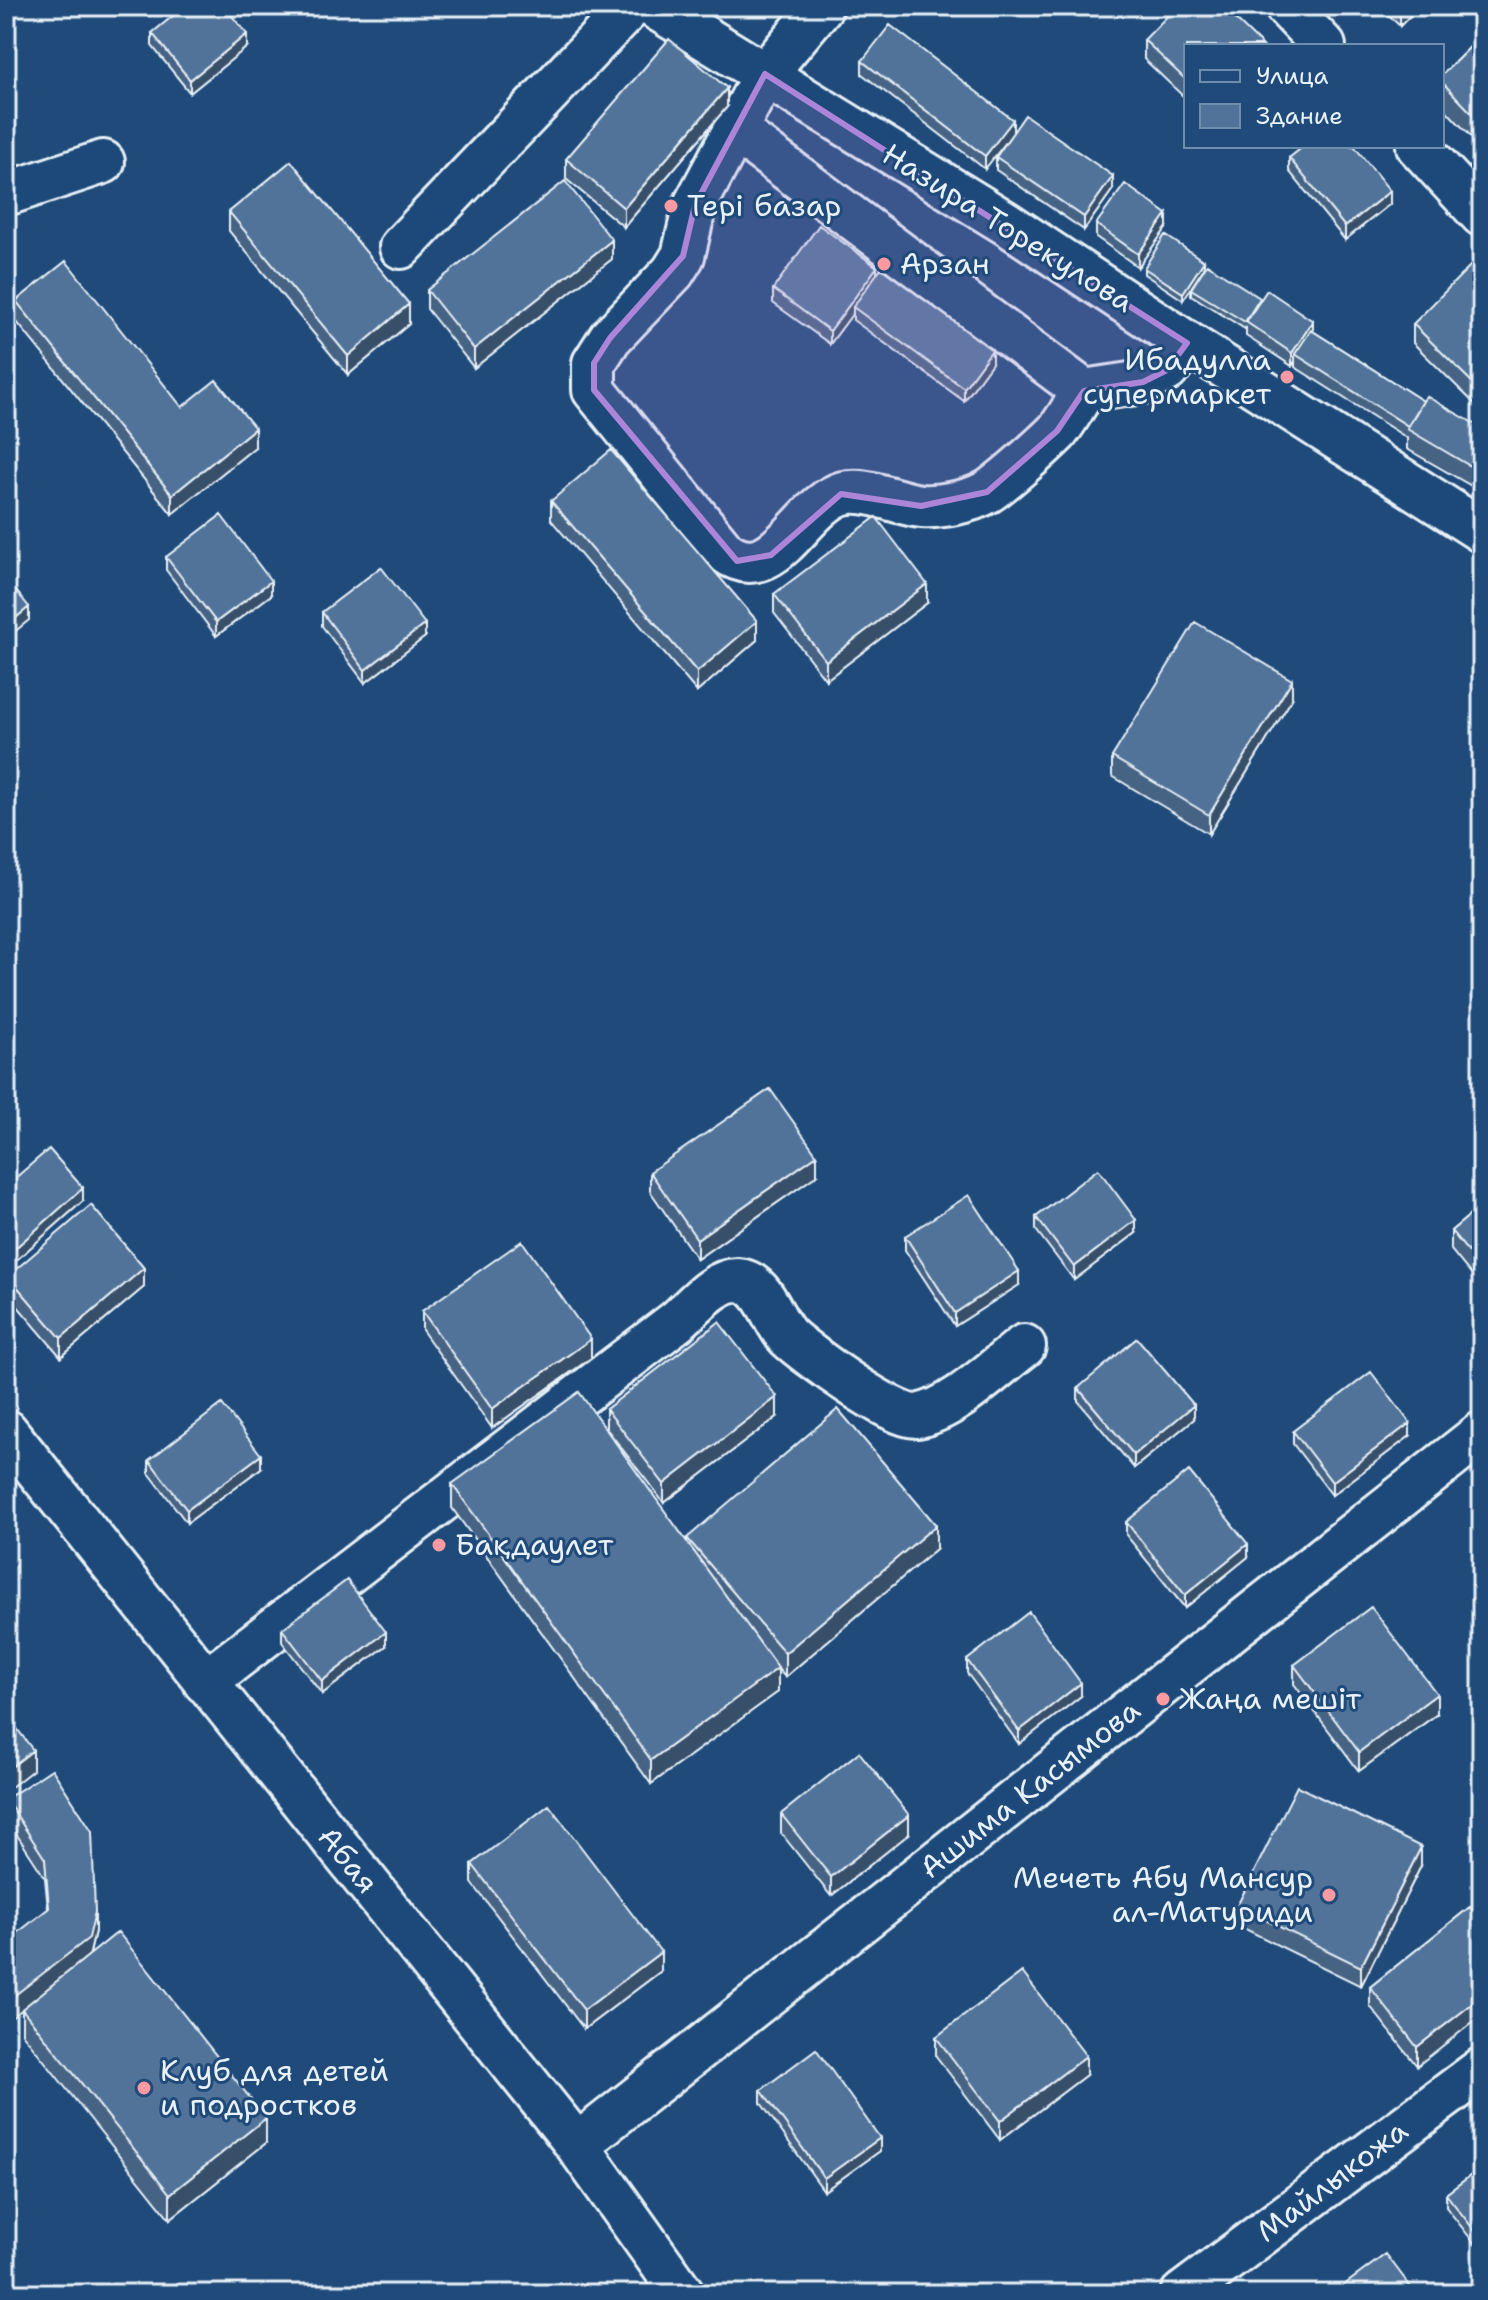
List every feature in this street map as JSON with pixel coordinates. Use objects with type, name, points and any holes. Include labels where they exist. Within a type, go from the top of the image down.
[{"type":"street","points":[[401,247],[631,6]]},
{"type":"street","name":"Назира Торекулова","points":[[653,6],[1006,223],[1187,343],[1482,531]]},
{"type":"street","points":[[822,6],[765,74],[695,205],[683,256],[610,338],[594,363],[594,390],[724,551],[737,561],[755,561],[771,555],[827,503],[841,494],[855,492],[921,506],[966,500],[987,492],[1057,431],[1084,391]]},
{"type":"street","points":[[1286,6],[1322,44]]},
{"type":"street","points":[[735,130],[1084,391],[1143,382],[1167,370],[1187,343]]},
{"type":"street","points":[[1420,148],[1482,215]]},
{"type":"street","points":[[6,194],[103,162]]},
{"type":"street","points":[[205,1682],[720,1284],[738,1280],[753,1286],[787,1336],[879,1404],[913,1417],[940,1410],[1024,1346]]},
{"type":"street","name":"Абая","points":[[6,1431],[577,2145],[683,2294]]},
{"type":"street","name":"Ашима Касымова","points":[[577,2145],[1482,1433]]},
{"type":"street","name":"Майлыкожа","points":[[1182,2294],[1482,2069]]},
{"type":"highlighted area","points":[[765,74],[1187,343],[1167,370],[1143,382],[1084,391],[1057,431],[987,492],[921,506],[841,494],[771,555],[737,561],[594,390],[594,363],[610,338],[683,256],[695,205]]},
{"type":"building","points":[[185,6],[224,6],[247,34],[190,80],[152,33]]},
{"type":"building","points":[[1177,6],[1222,6],[1261,44],[1184,44],[1184,78],[1144,40]]},
{"type":"building","points":[[1393,6],[1406,6],[1400,13]]},
{"type":"building","points":[[890,25],[1013,120],[985,156],[862,61]]},
{"type":"building","points":[[1482,35],[1482,124],[1444,84],[1444,73]]},
{"type":"building","points":[[669,39],[727,88],[624,208],[566,159]]},
{"type":"building","points":[[1025,115],[1113,176],[1084,217],[996,157]]},
{"type":"building","points":[[1302,148],[1356,148],[1390,191],[1345,227],[1289,158]]},
{"type":"building","points":[[291,161],[409,304],[348,356],[229,212]]},
{"type":"building","points":[[565,181],[612,240],[474,349],[427,290]]},
{"type":"building","points":[[1125,184],[1167,214],[1138,254],[1096,224]]},
{"type":"building","points":[[819,225],[877,267],[830,331],[773,289]]},
{"type":"building","points":[[1165,235],[1204,261],[1183,293],[1144,268]]},
{"type":"building","points":[[1476,260],[1482,266],[1482,392],[1413,324]]},
{"type":"building","points":[[66,261],[182,407],[216,380],[255,428],[172,495],[16,301]]},
{"type":"building","points":[[1207,264],[1260,298],[1245,322],[1191,289]]},
{"type":"building","points":[[881,268],[992,350],[964,388],[853,307]]},
{"type":"building","points":[[1267,290],[1313,321],[1292,353],[1246,322]]},
{"type":"building","points":[[1311,330],[1423,401],[1408,426],[1295,354]]},
{"type":"building","points":[[1426,396],[1482,428],[1482,473],[1407,429]]},
{"type":"building","points":[[611,450],[757,621],[697,672],[551,501]]},
{"type":"building","points":[[221,515],[271,581],[216,622],[166,557]]},
{"type":"building","points":[[876,517],[927,584],[826,661],[774,594]]},
{"type":"building","points":[[381,567],[425,624],[365,670],[322,612]]},
{"type":"building","points":[[6,578],[29,607],[6,626]]},
{"type":"building","points":[[1195,622],[1292,680],[1209,815],[1112,757]]},
{"type":"building","points":[[770,1089],[817,1155],[697,1239],[650,1172]]},
{"type":"building","points":[[49,1149],[83,1188],[12,1251],[6,1244],[6,1186]]},
{"type":"building","points":[[1098,1169],[1136,1220],[1074,1267],[1036,1217]]},
{"type":"building","points":[[969,1195],[1019,1271],[955,1313],[905,1236]]},
{"type":"building","points":[[91,1205],[144,1268],[61,1338],[8,1276]]},
{"type":"building","points":[[1482,1205],[1482,1269],[1451,1231]]},
{"type":"building","points":[[522,1241],[591,1339],[492,1409],[422,1311]]},
{"type":"building","points":[[719,1322],[777,1397],[664,1484],[606,1409]]},
{"type":"building","points":[[1137,1338],[1194,1405],[1134,1455],[1078,1388]]},
{"type":"building","points":[[1371,1372],[1410,1423],[1332,1482],[1293,1431]]},
{"type":"building","points":[[579,1392],[778,1668],[651,1760],[452,1484]]},
{"type":"building","points":[[222,1404],[261,1455],[187,1510],[149,1460]]},
{"type":"building","points":[[838,1409],[936,1525],[785,1653],[687,1538]]},
{"type":"building","points":[[1189,1471],[1248,1544],[1185,1595],[1126,1522]]},
{"type":"building","points":[[347,1580],[386,1632],[322,1681],[282,1629]]},
{"type":"building","points":[[1371,1607],[1437,1694],[1359,1752],[1294,1665]]},
{"type":"building","points":[[1029,1612],[1081,1683],[1019,1731],[967,1660]]},
{"type":"building","points":[[6,1714],[33,1750],[6,1771]]},
{"type":"building","points":[[859,1752],[909,1815],[831,1877],[781,1814]]},
{"type":"building","points":[[52,1769],[92,1831],[95,1912],[89,1938],[6,2002],[6,1942],[49,1908],[45,1859],[6,1799]]},
{"type":"building","name":"Мечеть Абу Мансур ал-Матуриди","points":[[1297,1786],[1421,1847],[1361,1967],[1237,1906]]},
{"type":"building","points":[[549,1805],[661,1952],[584,2010],[472,1864]]},
{"type":"building","points":[[1470,1907],[1482,1922],[1482,1996],[1417,2047],[1370,1987]]},
{"type":"building","name":"Клуб для детей и подростков","points":[[118,1932],[266,2118],[170,2194],[22,2009]]},
{"type":"building","points":[[1022,1972],[1086,2056],[1000,2121],[936,2037]]},
{"type":"building","points":[[816,2049],[880,2138],[824,2178],[761,2090]]},
{"type":"building","points":[[1482,2167],[1482,2240],[1446,2194]]},
{"type":"building","points":[[1386,2254],[1416,2294],[1332,2294]]},
{"type":"place","name":"Тері базар","points":[[671,206]]},
{"type":"place","name":"Арзан","points":[[884,264]]},
{"type":"place","name":"Ибадулла супермаркет","points":[[1287,377]]},
{"type":"place","name":"Бақдаулет","points":[[439,1545]]},
{"type":"place","name":"Жаңа мешіт","points":[[1163,1699]]},
{"type":"place","name":"Мечеть Абу Мансур ал-Матуриди","points":[[1329,1895]]},
{"type":"place","name":"Клуб для детей и подростков","points":[[144,2088]]}]
